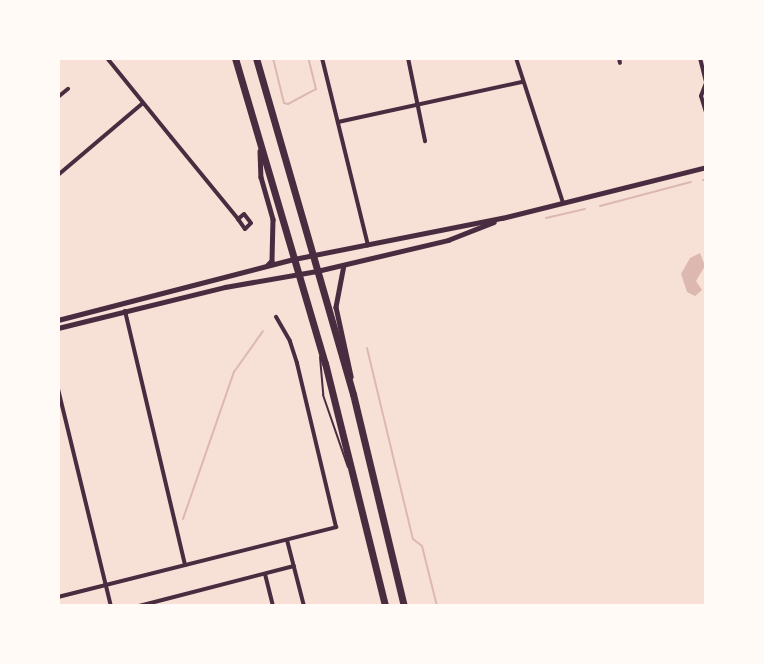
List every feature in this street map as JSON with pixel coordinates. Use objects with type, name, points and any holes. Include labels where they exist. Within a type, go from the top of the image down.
[{"type":"highway","points":[[235,58],[321,348],[385,606]]},
{"type":"highway","points":[[256,58],[353,394],[404,606]]},
{"type":"street","points":[[107,58],[238,219]]},
{"type":"street","points":[[322,58],[368,245],[373,257]]},
{"type":"street","points":[[408,58],[425,141]]},
{"type":"street","points":[[516,58],[563,203]]},
{"type":"street","points":[[700,58],[705,83],[701,96],[705,112]]},
{"type":"street","points":[[338,122],[522,82]]},
{"type":"street","points":[[58,97],[68,89]]},
{"type":"street","points":[[58,175],[143,103]]},
{"type":"street","points":[[260,145],[261,177],[273,219],[272,261],[267,267]]},
{"type":"street","points":[[58,320],[294,259],[502,218],[705,167]]},
{"type":"street","points":[[58,328],[126,311],[317,271],[462,236],[502,218]]},
{"type":"street","points":[[345,264],[336,308],[353,394]]},
{"type":"street","points":[[126,311],[185,565]]},
{"type":"street","points":[[58,597],[336,528],[294,352],[276,317]]},
{"type":"street","points":[[58,389],[111,606]]},
{"type":"street","points":[[287,540],[304,606]]},
{"type":"street","points":[[139,606],[294,566]]},
{"type":"street","points":[[265,573],[272,605]]},
{"type":"shaded area","points":[[700,253],[705,266],[696,281],[702,290],[695,296],[687,292],[681,274],[690,258]]},
{"type":"waterway","points":[[273,58],[284,103],[288,104],[316,89],[308,58]]},
{"type":"waterway","points":[[600,206],[691,182]]},
{"type":"waterway","points":[[546,218],[585,209]]},
{"type":"waterway","points":[[183,519],[234,372],[263,331]]},
{"type":"waterway","points":[[367,348],[413,539],[422,546],[437,606]]}]
